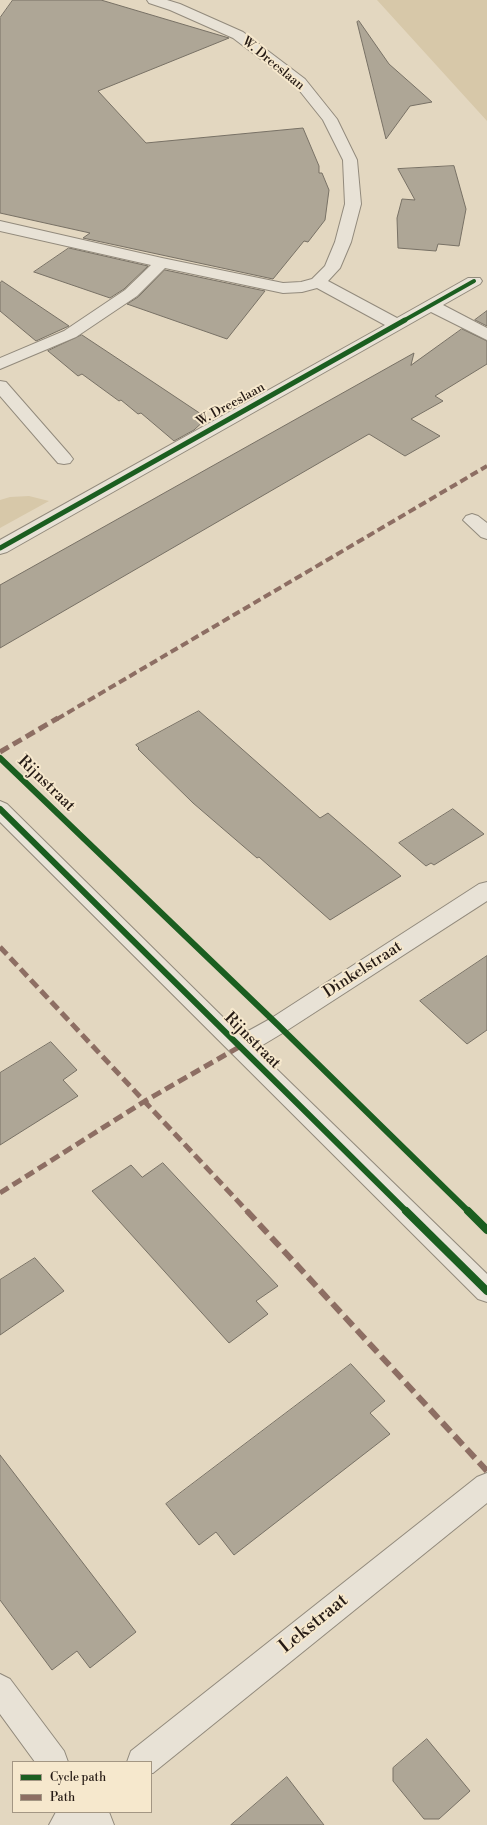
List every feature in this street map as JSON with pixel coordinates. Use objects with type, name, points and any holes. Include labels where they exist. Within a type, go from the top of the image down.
[{"type":"street","name":"W. Dreeslaan","points":[[0,226],[162,263],[283,288],[302,288],[318,282],[332,268],[343,242],[353,204],[350,160],[330,119],[300,82],[238,35],[175,7],[154,0]]},
{"type":"street","points":[[0,364],[70,334],[132,293],[162,263]]},
{"type":"street","name":"W. Dreeslaan","points":[[0,548],[474,281]]},
{"type":"street","points":[[318,282],[396,324]]},
{"type":"street","points":[[431,305],[487,335]]},
{"type":"street","points":[[0,386],[64,458]]},
{"type":"street","points":[[472,520],[487,533]]},
{"type":"street","name":"Rijnstraat","points":[[0,809],[487,1291]]},
{"type":"street","name":"Dinkelstraat","points":[[239,1047],[278,1025],[487,890]]},
{"type":"street","name":"Lekstraat","points":[[143,1761],[487,1486]]},
{"type":"street","points":[[0,1689],[52,1761]]},
{"type":"street","points":[[64,1825],[79,1813]]},
{"type":"street","points":[[91,1813],[99,1825]]},
{"type":"shaded area","points":[[377,0],[487,0],[487,121]]},
{"type":"shaded area","points":[[29,496],[49,501],[0,528],[0,500],[10,497]]},
{"type":"building","points":[[13,0],[101,0],[229,38],[98,91],[146,143],[303,128],[319,166],[319,173],[322,173],[329,190],[325,220],[308,242],[304,241],[273,279],[83,238],[90,233],[0,213],[0,18]]},
{"type":"building","points":[[359,21],[389,64],[432,102],[410,106],[386,139],[357,22]]},
{"type":"building","points":[[454,166],[466,209],[459,246],[438,244],[436,251],[398,248],[397,218],[402,199],[415,200],[398,169]]},
{"type":"building","points":[[69,248],[148,266],[124,289],[110,298],[34,272]]},
{"type":"building","points":[[165,270],[265,291],[227,339],[127,304],[138,297]]},
{"type":"building","points":[[2,281],[69,326],[36,341],[0,311],[0,284]]},
{"type":"building","points":[[487,311],[487,326],[475,320]]},
{"type":"building","points":[[462,329],[487,341],[487,364],[435,396],[443,401],[411,419],[440,436],[405,456],[369,434],[0,648],[0,585],[414,353],[411,365]]},
{"type":"building","points":[[82,335],[207,418],[194,430],[174,441],[141,413],[138,414],[121,400],[119,401],[82,374],[78,376],[48,351]]},
{"type":"building","points":[[199,711],[320,818],[328,813],[401,876],[330,920],[259,857],[257,858],[193,803],[138,749],[139,748],[136,745]]},
{"type":"building","points":[[453,809],[484,834],[434,865],[431,863],[426,866],[399,843]]},
{"type":"building","points":[[487,956],[487,1030],[467,1044],[420,1001]]},
{"type":"building","points":[[51,1042],[77,1070],[63,1080],[78,1096],[0,1145],[0,1073]]},
{"type":"building","points":[[163,1163],[278,1286],[256,1301],[268,1314],[229,1343],[92,1191],[131,1165],[142,1177]]},
{"type":"building","points":[[35,1258],[64,1291],[0,1335],[0,1280]]},
{"type":"building","points":[[351,1364],[385,1401],[370,1413],[390,1434],[234,1555],[216,1532],[199,1545],[166,1504]]},
{"type":"building","points":[[0,1455],[136,1632],[90,1668],[77,1651],[52,1670],[0,1600]]},
{"type":"building","points":[[427,1739],[470,1791],[439,1819],[424,1819],[393,1781],[393,1768]]},
{"type":"building","points":[[287,1777],[324,1825],[231,1825]]},
{"type":"marked path","points":[[0,752],[487,466]]},
{"type":"marked path","points":[[0,947],[145,1101],[487,1471]]},
{"type":"marked path","points":[[0,1193],[145,1101],[239,1047]]},
{"type":"cycle path","points":[[0,548],[474,281]]},
{"type":"cycle path","points":[[0,758],[278,1025],[487,1230]]},
{"type":"cycle path","points":[[0,809],[487,1291]]}]
